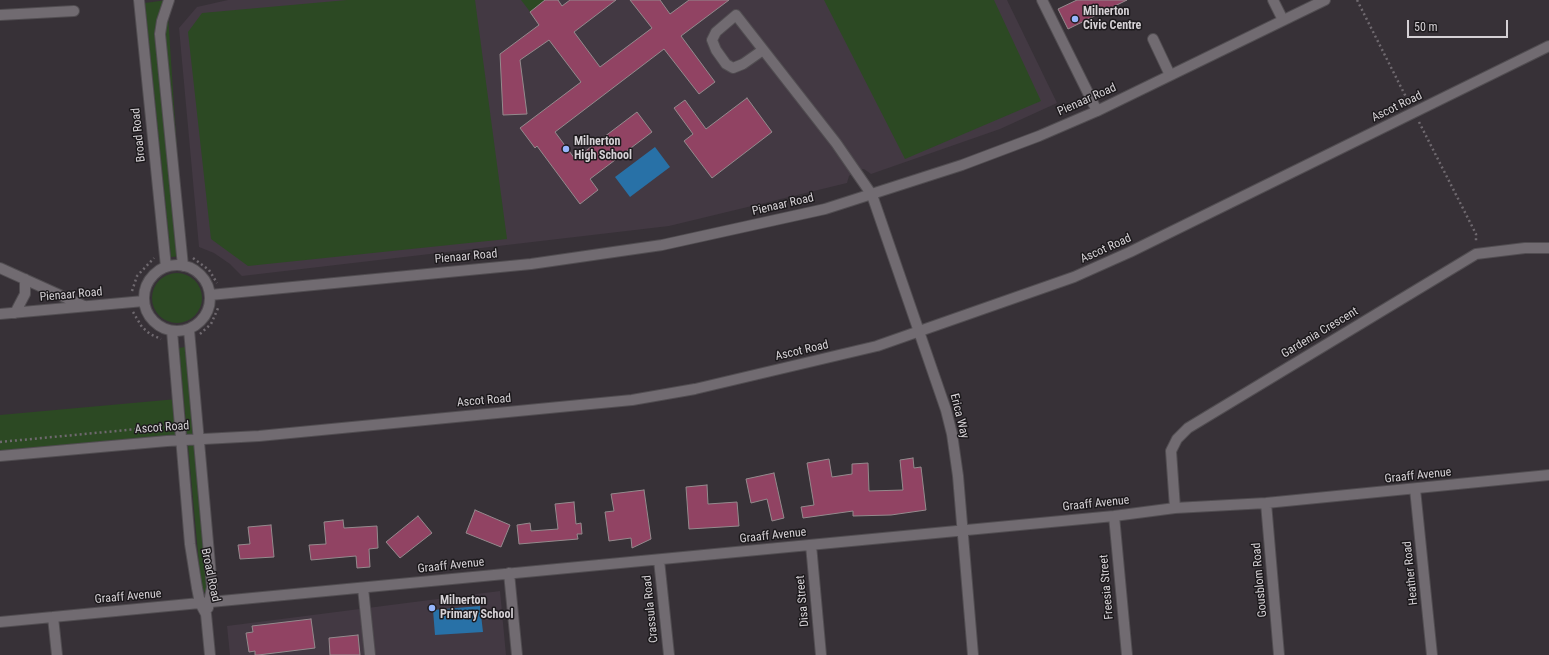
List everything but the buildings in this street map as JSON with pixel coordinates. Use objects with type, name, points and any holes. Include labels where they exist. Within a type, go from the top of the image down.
[{"type":"street","name":"Broad Road","points":[[139,0],[166,267]]},
{"type":"street","points":[[169,0],[162,21],[160,34],[183,266]]},
{"type":"street","points":[[1042,0],[1097,111]]},
{"type":"street","points":[[1273,0],[1282,20]]},
{"type":"street","name":"Pienaar Road","points":[[210,295],[531,264],[662,245],[779,220],[872,195],[962,165],[1097,111],[1324,0]]},
{"type":"street","points":[[0,15],[74,11]]},
{"type":"street","name":"Erica Way","points":[[763,50],[743,64],[733,68],[729,67],[723,60],[712,45],[712,40],[716,32],[736,14],[836,143],[872,195],[920,332],[946,410],[952,434],[973,655]]},
{"type":"street","points":[[1153,39],[1170,75]]},
{"type":"street","name":"Ascot Road","points":[[0,456],[180,440],[259,436],[632,400],[694,389],[876,346],[920,332],[1074,277],[1095,268],[1215,212],[1549,46]]},
{"type":"street","points":[[149,102],[166,102]]},
{"type":"street","name":"Gardenia Crescent","points":[[1175,508],[1171,451],[1177,439],[1188,428],[1476,254],[1525,248],[1549,248]]},
{"type":"street","points":[[183,266],[190,268],[201,276],[207,283],[210,295],[210,305],[206,314],[198,325],[189,330],[172,332],[159,327],[147,314],[144,301],[144,291],[150,279],[156,272],[166,267],[183,266]]},
{"type":"street","points":[[0,268],[85,306]]},
{"type":"street","points":[[15,313],[25,294],[25,279]]},
{"type":"street","name":"Pienaar Road","points":[[0,314],[144,301]]},
{"type":"street","name":"Broad Road","points":[[189,330],[200,439],[212,587],[205,603]]},
{"type":"street","name":"Broad Road","points":[[172,332],[190,544],[205,603],[210,655]]},
{"type":"street","name":"Graaff Avenue","points":[[0,622],[1114,516],[1175,508],[1266,503],[1549,475]]},
{"type":"street","name":"Heather Road","points":[[1415,489],[1432,655]]},
{"type":"street","name":"Gousblom Road","points":[[1266,503],[1279,655]]},
{"type":"street","name":"Freesia Street","points":[[1114,516],[1127,655]]},
{"type":"street","name":"Disa Street","points":[[811,545],[821,655]]},
{"type":"street","name":"Crassula Road","points":[[659,560],[669,655]]},
{"type":"street","points":[[509,574],[517,655]]},
{"type":"street","points":[[363,588],[370,655]]},
{"type":"street","points":[[53,617],[57,655]]},
{"type":"path","points":[[1357,0],[1476,234],[1476,254]]},
{"type":"path","points":[[0,442],[179,425]]},
{"type":"shaded area","name":"Milnerton High School","points":[[228,0],[1007,0],[1057,103],[1000,129],[871,174],[864,169],[856,170],[849,176],[847,183],[669,226],[242,276],[230,264],[214,253],[199,247],[179,28],[197,7]]},
{"type":"shaded area","name":"Milnerton Primary School","points":[[500,591],[506,655],[230,655],[227,626]]},
{"type":"green space","points":[[167,0],[184,256],[171,257],[145,3]]},
{"type":"green space","points":[[347,0],[475,0],[507,239],[248,266],[211,239],[188,32],[202,13]]},
{"type":"green space","points":[[521,0],[548,0],[531,13]]},
{"type":"green space","points":[[824,0],[994,0],[1041,101],[905,159]]},
{"type":"green space","points":[[172,273],[182,273],[195,280],[202,293],[202,303],[195,316],[182,323],[172,323],[163,319],[156,312],[152,303],[152,293],[156,284],[163,277]]},
{"type":"green space","points":[[185,347],[208,599],[201,585],[179,348]]},
{"type":"green space","points":[[177,399],[181,440],[0,456],[0,415]]},
{"type":"water","points":[[655,147],[670,167],[630,197],[615,177]]},
{"type":"water","points":[[480,606],[483,632],[435,635],[433,610]]},
{"type":"place","name":"Milnerton Civic Centre","points":[[1075,19]]},
{"type":"place","name":"Milnerton High School","points":[[566,149]]},
{"type":"place","name":"Milnerton Primary School","points":[[432,608]]}]
